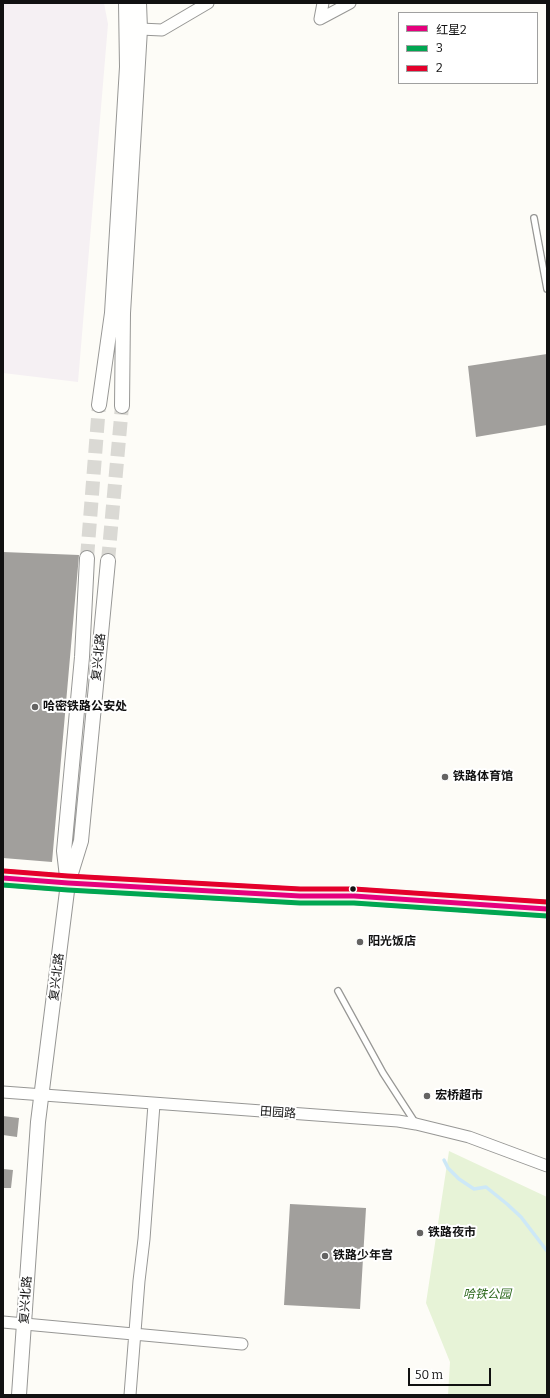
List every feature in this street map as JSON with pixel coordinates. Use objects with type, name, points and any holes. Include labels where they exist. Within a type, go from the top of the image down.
[{"type":"main road","points":[[3,878],[300,896],[354,896],[547,909]]},
{"type":"street","points":[[99,405],[112,313],[127,68],[126,3]]},
{"type":"street","points":[[122,406],[123,313],[140,29],[139,3]]},
{"type":"street","points":[[140,29],[162,30],[208,3]]},
{"type":"street","points":[[323,3],[320,19],[350,3]]},
{"type":"street","points":[[68,883],[64,851],[82,657],[87,558]]},
{"type":"street","name":"复兴北路","points":[[20,1395],[38,1122],[68,883],[81,841],[108,562]]},
{"type":"street","name":"田园路","points":[[3,1092],[398,1121],[469,1137],[547,1166]]},
{"type":"street","points":[[130,1395],[154,1104]]},
{"type":"street","points":[[3,1322],[242,1344]]},
{"type":"lane","points":[[534,218],[547,289]]},
{"type":"lane","points":[[338,991],[383,1073],[416,1124]]},
{"type":"shaded area","points":[[3,3],[104,3],[108,24],[78,382],[3,373]]},
{"type":"green space","name":"哈铁公园","points":[[449,1151],[547,1197],[547,1395],[448,1395],[450,1362],[426,1303]]},
{"type":"building","points":[[547,354],[547,425],[476,437],[468,366]]},
{"type":"building","name":"哈密铁路公安处","points":[[3,552],[79,555],[52,862],[3,858]]},
{"type":"building","points":[[3,1116],[19,1118],[17,1137],[3,1135]]},
{"type":"building","points":[[3,1169],[13,1170],[11,1188],[3,1188]]},
{"type":"building","name":"铁路少年宫","points":[[290,1204],[366,1208],[360,1309],[284,1305]]},
{"type":"waterway","points":[[444,1160],[448,1168],[459,1179],[474,1189],[486,1187],[507,1204],[521,1217],[547,1251]]},
{"type":"tunnel","points":[[87,558],[99,405]]},
{"type":"tunnel","points":[[108,561],[122,406]]},
{"type":"transit line","name":"2","points":[[4,871],[300,889],[354,889],[547,902]]},
{"type":"transit line","name":"红星2","points":[[3,878],[300,896],[354,896],[547,909]]},
{"type":"transit line","name":"3","points":[[3,885],[300,903],[354,903],[547,916]]},
{"type":"place","name":"哈密铁路公安处","points":[[35,707]]},
{"type":"place","name":"铁路体育馆","points":[[445,777]]},
{"type":"place","name":"阳光饭店","points":[[360,942]]},
{"type":"place","name":"宏桥超市","points":[[427,1096]]},
{"type":"place","name":"铁路夜市","points":[[420,1233]]},
{"type":"place","name":"铁路少年宫","points":[[325,1256]]}]
